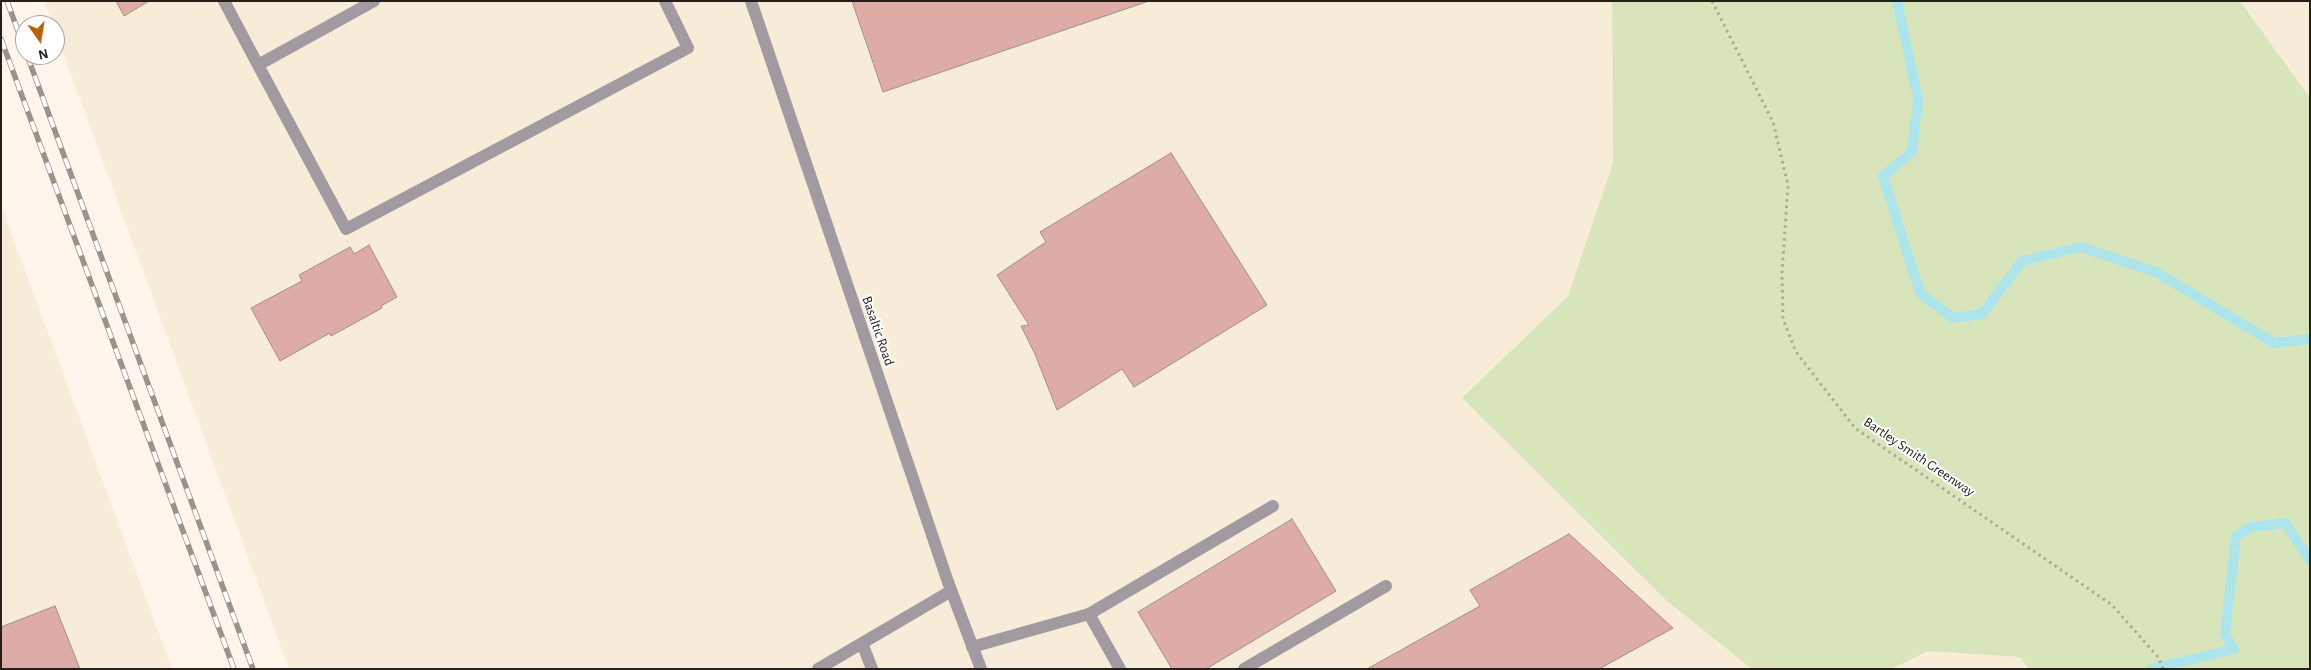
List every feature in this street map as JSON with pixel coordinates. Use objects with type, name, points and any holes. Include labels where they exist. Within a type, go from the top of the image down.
[{"type":"street","points":[[224,1],[346,229],[688,48],[665,1]]},
{"type":"street","points":[[258,65],[374,1]]},
{"type":"street","name":"Basaltic Road","points":[[751,1],[952,591],[981,669]]},
{"type":"street","points":[[972,647],[1089,614],[1273,506]]},
{"type":"street","points":[[1244,669],[1386,586]]},
{"type":"street","points":[[818,669],[952,591]]},
{"type":"street","points":[[1089,614],[1120,669]]},
{"type":"street","points":[[862,643],[872,669]]},
{"type":"path","name":"Bartley Smith Greenway","points":[[1712,1],[1772,122],[1788,185],[1782,273],[1783,319],[1796,352],[1855,428],[2112,605],[2158,656],[2163,669]]},
{"type":"shaded area","points":[[44,1],[1612,1],[1613,163],[1568,296],[1462,398],[1668,602],[1752,669],[289,669],[65,58],[65,15],[49,15]]},
{"type":"shaded area","points":[[2240,1],[2310,1],[2310,98]]},
{"type":"shaded area","points":[[1,205],[172,669],[1,669]]},
{"type":"shaded area","points":[[1927,651],[2020,657],[2029,669],[1891,669]]},
{"type":"green space","points":[[1612,1],[2240,1],[2310,98],[2310,669],[2029,669],[2020,657],[1928,651],[1891,669],[1752,669],[1668,602],[1462,398],[1568,296],[1613,163]]},
{"type":"building","points":[[116,1],[149,1],[124,16]]},
{"type":"building","points":[[852,1],[1149,1],[883,92]]},
{"type":"building","points":[[1171,153],[1267,305],[1134,387],[1122,369],[1057,410],[1035,354],[1021,326],[1029,325],[997,275],[1046,242],[1040,232]]},
{"type":"building","points":[[369,245],[397,297],[381,306],[382,308],[331,336],[330,333],[280,361],[251,308],[302,281],[299,275],[350,247],[354,254]]},
{"type":"building","points":[[1292,519],[1336,591],[1206,669],[1172,669],[1138,612]]},
{"type":"building","points":[[1569,534],[1673,628],[1599,669],[1367,669],[1480,606],[1470,590]]},
{"type":"building","points":[[55,606],[80,669],[1,669],[1,627]]},
{"type":"waterway","points":[[1897,1],[1918,99],[1912,152],[1883,176],[1920,293],[1953,318],[1982,314],[2022,261],[2081,247],[2158,273],[2274,343],[2310,339]]},
{"type":"waterway","points":[[2151,669],[2234,649],[2225,634],[2236,536],[2251,527],[2285,523],[2310,560]]},
{"type":"railway","points":[[7,1],[15,23]]},
{"type":"railway","points":[[1,39],[234,669]]},
{"type":"railway","points":[[31,65],[253,669]]}]
